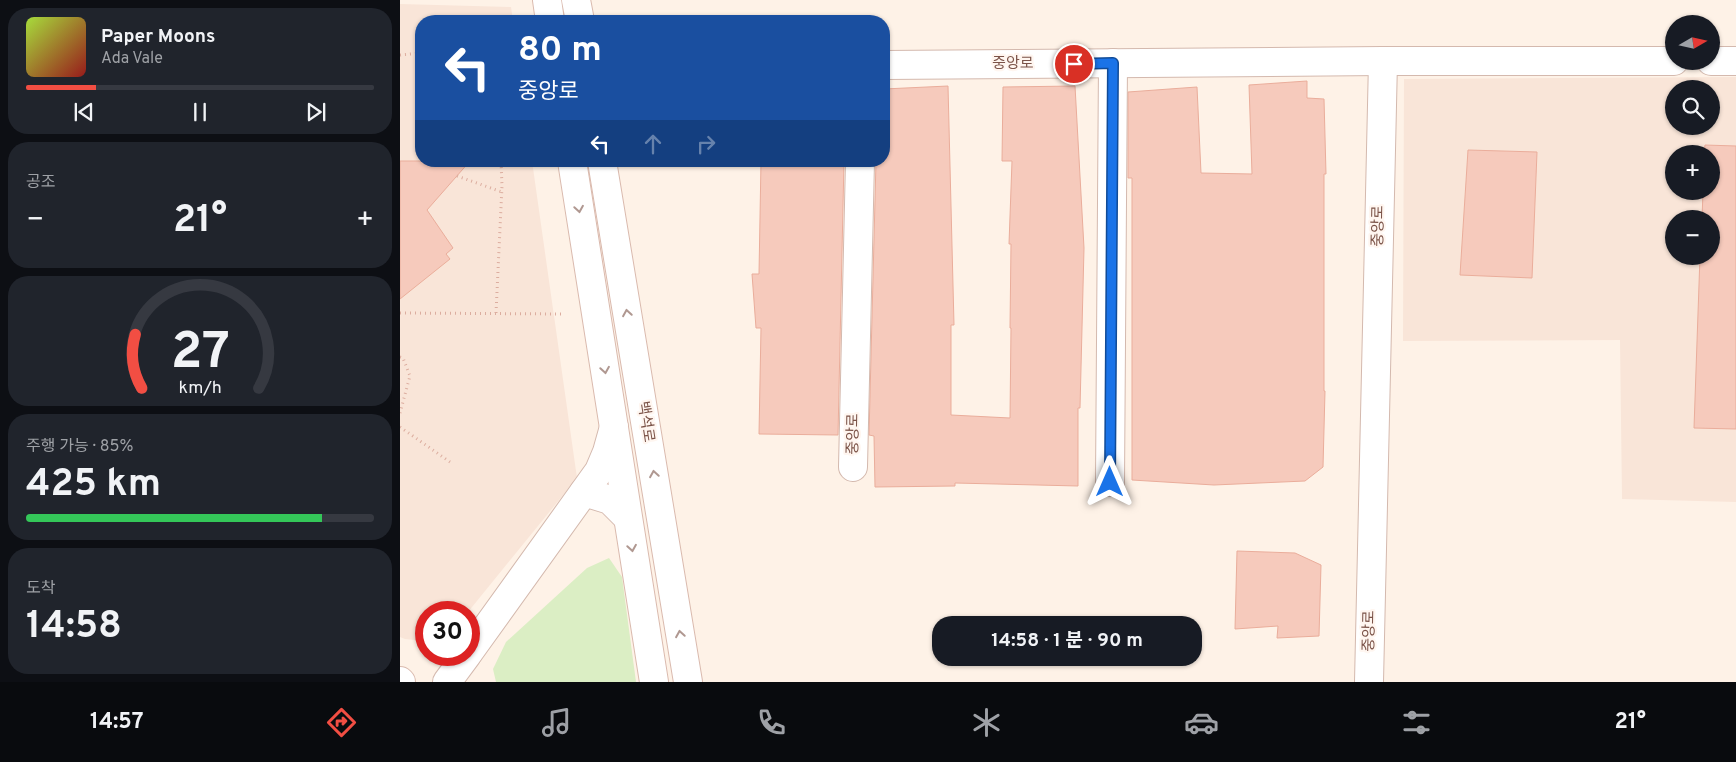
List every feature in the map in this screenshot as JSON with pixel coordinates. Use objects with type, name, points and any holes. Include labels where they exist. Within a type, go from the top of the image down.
[{"type":"street","points":[[547,0],[549,15]]},
{"type":"street","points":[[576,0],[579,15]]},
{"type":"street","points":[[1383,61],[1665,61]]},
{"type":"street","name":"중앙로","points":[[890,65],[1383,61],[1369,682]]},
{"type":"street","points":[[1720,61],[1736,61]]},
{"type":"street","points":[[1110,482],[1113,63]]},
{"type":"street","points":[[573,167],[654,682]]},
{"type":"street","name":"백석로","points":[[603,167],[688,682]]},
{"type":"street","name":"중앙로","points":[[853,467],[860,167]]},
{"type":"street","points":[[480,637],[599,471],[614,427]]},
{"type":"street","points":[[584,492],[610,500],[627,517]]},
{"type":"street","points":[[447,682],[458,666]]},
{"type":"path","points":[[400,56],[415,54]]},
{"type":"path","points":[[496,313],[502,192],[501,167]]},
{"type":"path","points":[[457,176],[502,192]]},
{"type":"path","points":[[400,313],[596,314]]},
{"type":"path","points":[[400,357],[403,358],[410,376],[400,413]]},
{"type":"path","points":[[400,427],[450,462]]},
{"type":"shaded area","points":[[400,4],[511,7],[512,15],[415,15],[415,167],[533,167],[577,478],[477,601],[415,601],[415,640],[400,637]]},
{"type":"shaded area","points":[[1736,77],[1736,502],[1622,499],[1620,340],[1403,341],[1404,79]]},
{"type":"green space","points":[[609,558],[622,577],[636,682],[496,682],[493,669],[506,642],[587,568]]},
{"type":"building","points":[[1307,81],[1307,98],[1324,99],[1326,174],[1324,174],[1325,391],[1323,467],[1305,481],[1214,485],[1132,480],[1132,178],[1128,178],[1128,92],[1197,87],[1201,173],[1252,174],[1249,85]]},
{"type":"building","points":[[948,86],[954,325],[951,325],[951,415],[1010,418],[1011,244],[1009,244],[1012,161],[1002,161],[1003,87],[1075,86],[1084,248],[1080,408],[1078,408],[1078,486],[955,483],[955,486],[875,487],[874,436],[869,435],[876,167],[890,167],[890,89]]},
{"type":"building","points":[[1720,145],[1736,146],[1736,429],[1694,428],[1700,265],[1720,265],[1720,210],[1702,210],[1703,200],[1720,200]]},
{"type":"building","points":[[1468,150],[1537,152],[1532,278],[1460,275]]},
{"type":"building","points":[[400,161],[415,161],[415,167],[465,167],[427,210],[453,248],[446,254],[450,259],[400,299]]},
{"type":"building","points":[[761,167],[844,167],[838,435],[759,434],[761,328],[756,328],[752,274],[759,274]]},
{"type":"building","points":[[1237,551],[1295,553],[1321,565],[1319,636],[1277,638],[1278,626],[1235,629]]},
{"type":"route","points":[[1074,64],[1113,63],[1110,482]]}]
